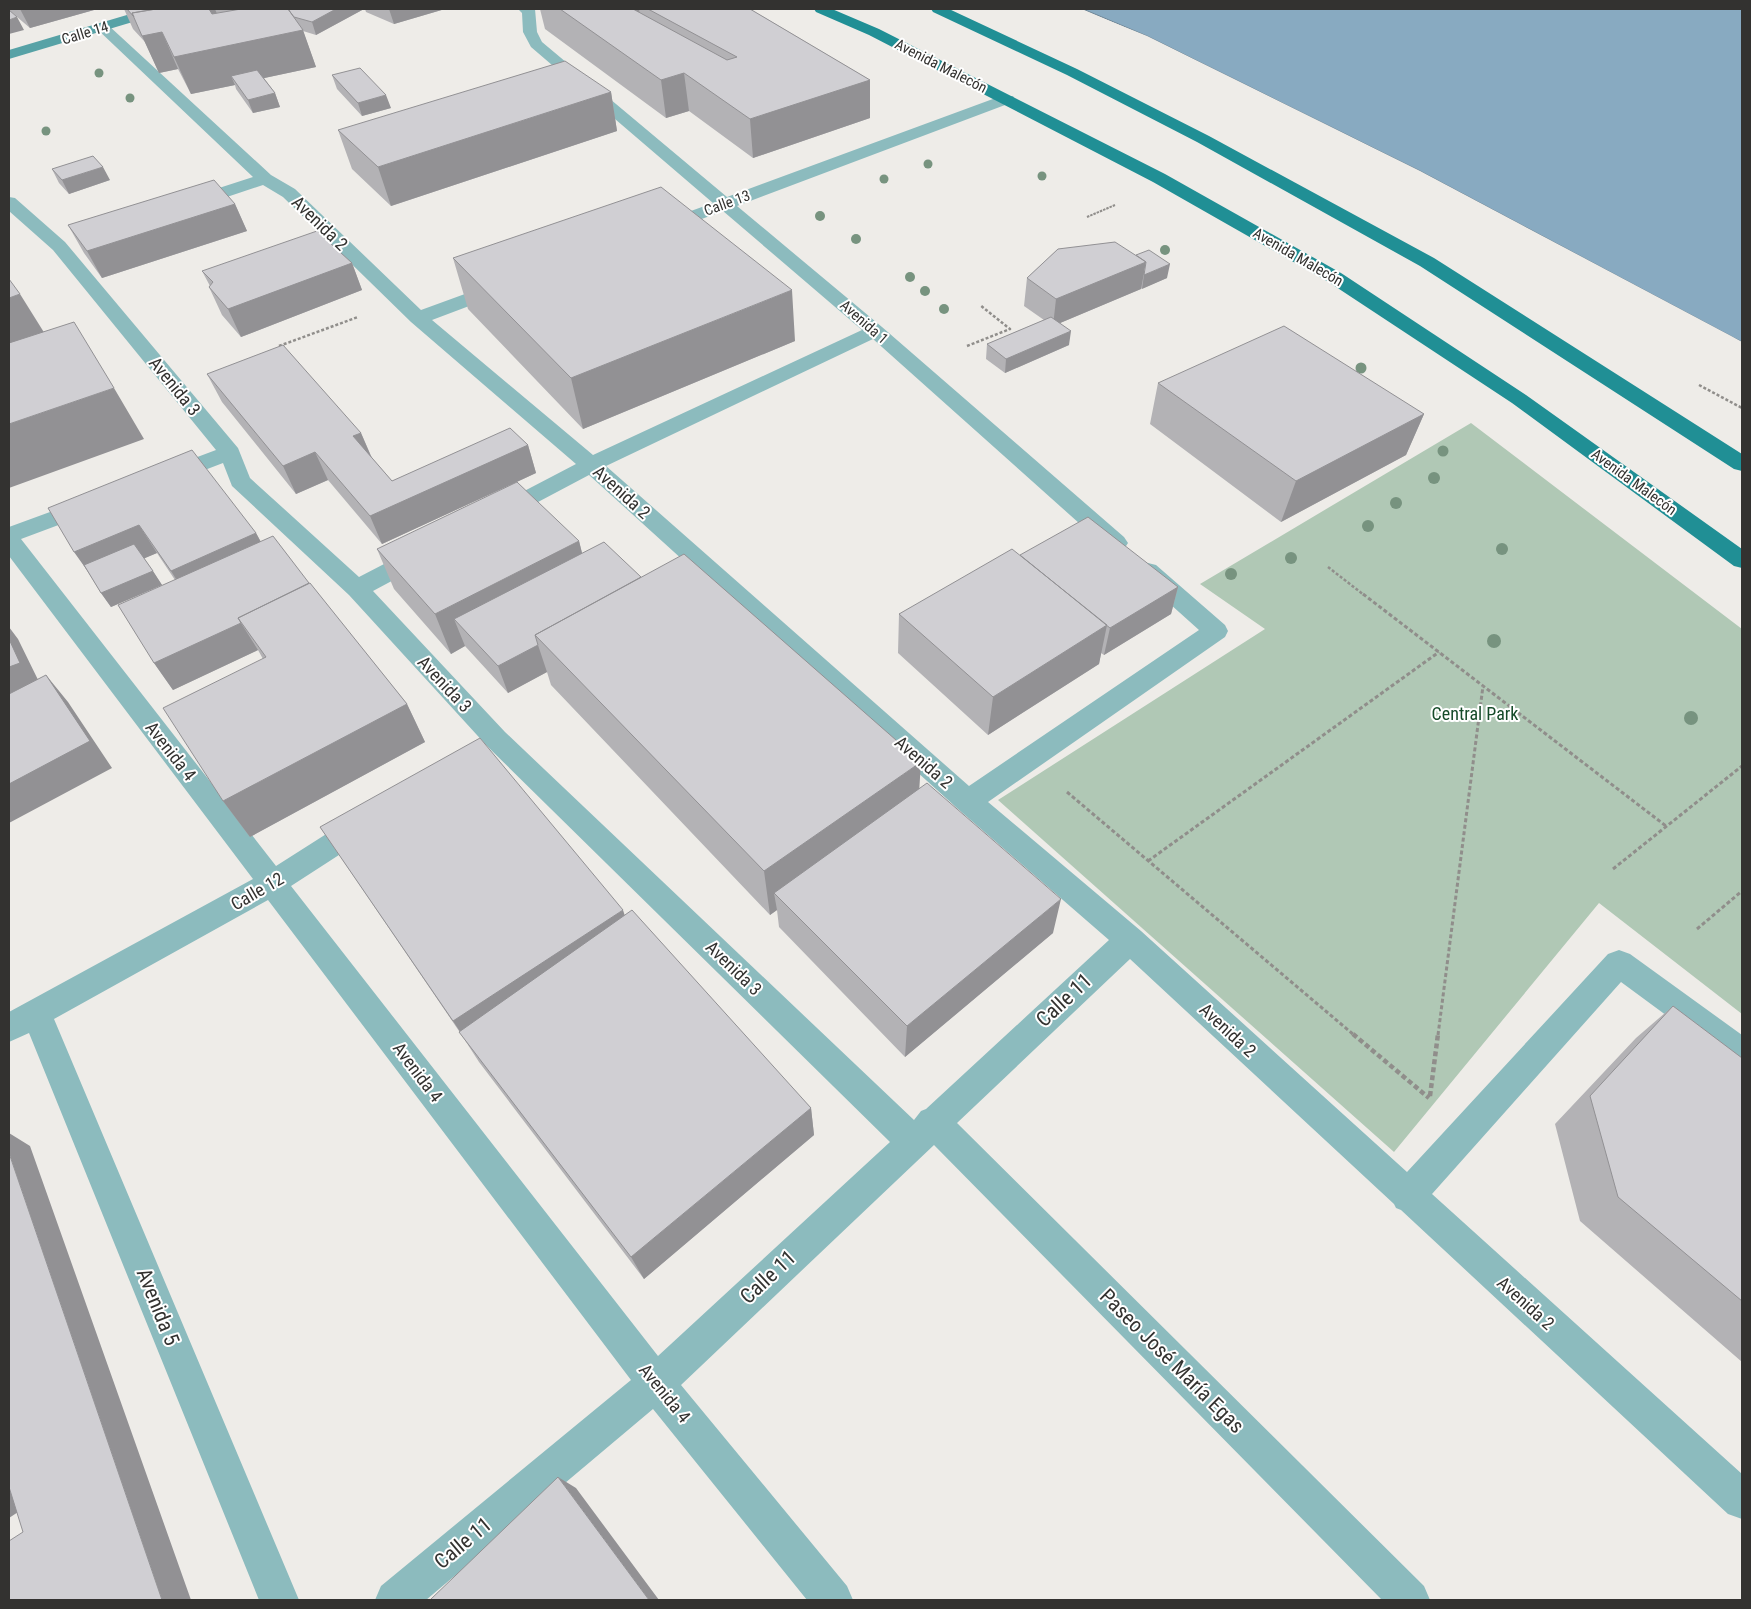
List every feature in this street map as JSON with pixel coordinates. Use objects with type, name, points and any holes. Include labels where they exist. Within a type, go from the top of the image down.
[{"type":"main road","name":"Avenida Malecón","points":[[821,9],[874,32],[1159,178],[1334,277],[1519,399],[1742,560]]},
{"type":"main road","points":[[938,9],[1072,72],[1204,139],[1427,262],[1742,464]]},
{"type":"street","name":"Calle 14","points":[[9,55],[161,9]]},
{"type":"street","name":"Avenida 1","points":[[533,10],[530,32],[536,44],[875,331],[1216,631],[968,801]]},
{"type":"street","name":"Avenida 2","points":[[103,28],[265,179],[289,193],[409,309],[591,465],[968,801],[1130,940],[1742,1500]]},
{"type":"street","name":"Calle 13","points":[[642,235],[1007,99]]},
{"type":"street","points":[[172,209],[265,179]]},
{"type":"street","name":"Avenida 3","points":[[9,202],[59,246],[230,453],[240,481],[357,589],[496,739],[923,1131]]},
{"type":"street","points":[[59,246],[78,240]]},
{"type":"street","points":[[409,309],[521,280]]},
{"type":"street","points":[[479,525],[591,465],[875,331]]},
{"type":"street","points":[[147,484],[230,453]]},
{"type":"street","points":[[9,535],[110,498]]},
{"type":"street","name":"Avenida 4","points":[[9,540],[656,1382],[833,1600]]},
{"type":"street","points":[[357,589],[435,548]]},
{"type":"street","points":[[471,755],[496,739]]},
{"type":"street","name":"Calle 12","points":[[22,1020],[272,883],[380,814]]},
{"type":"street","name":"Calle 11","points":[[395,1600],[656,1382],[1130,940]]},
{"type":"street","points":[[1408,1196],[1619,963],[1742,1054]]},
{"type":"street","name":"Avenida 5","points":[[22,1020],[279,1600]]},
{"type":"street","name":"Paseo José María Egas","points":[[923,1131],[1410,1600]]},
{"type":"path","points":[[1087,217],[1115,205]]},
{"type":"path","points":[[967,346],[1010,329],[980,305]]},
{"type":"path","points":[[274,348],[409,309]]},
{"type":"path","points":[[1328,567],[1666,826]]},
{"type":"path","points":[[1148,861],[1439,652]]},
{"type":"path","points":[[1067,792],[1430,1099],[1483,685]]},
{"type":"path","points":[[1613,869],[1742,766]]},
{"type":"path","points":[[1697,929],[1742,891]]},
{"type":"green space","name":"Central Park","points":[[1471,423],[1742,629],[1742,1014],[1599,903],[1394,1152],[998,800],[1265,629],[1200,584]]},
{"type":"water","points":[[1083,9],[1742,9],[1742,342],[1420,171],[1147,36]]},
{"type":"pier","points":[[1080,9],[1147,36],[1420,171],[1733,337],[1742,342],[1742,345],[1418,173],[1146,38]]},
{"type":"building","points":[[127,9],[156,9],[132,13],[134,17]]},
{"type":"building","points":[[156,9],[209,9],[212,14],[241,9],[288,9],[303,30],[174,57],[162,32],[142,36],[132,13]]},
{"type":"building","points":[[288,9],[336,9],[312,22],[294,17]]},
{"type":"building","points":[[560,9],[633,9],[727,60],[737,57],[648,9],[750,9],[870,80],[750,119],[684,73],[661,80]]},
{"type":"building","points":[[9,10],[17,17],[9,20]]},
{"type":"building","points":[[565,61],[611,92],[378,167],[338,130]]},
{"type":"building","points":[[360,68],[386,95],[358,103],[332,75]]},
{"type":"building","points":[[257,70],[275,93],[248,100],[231,76]]},
{"type":"building","points":[[93,156],[103,167],[62,180],[52,169]]},
{"type":"building","points":[[214,180],[235,204],[87,251],[68,225]]},
{"type":"building","points":[[661,187],[792,290],[571,378],[453,258]]},
{"type":"building","points":[[317,231],[352,263],[228,309],[209,287],[213,282],[202,271]]},
{"type":"building","points":[[1115,242],[1146,262],[1056,299],[1027,278],[1058,249]]},
{"type":"building","points":[[1149,250],[1170,264],[1144,275],[1146,262],[1136,255]]},
{"type":"building","points":[[9,279],[20,294],[9,298]]},
{"type":"building","points":[[1051,317],[1071,331],[1006,359],[987,344]]},
{"type":"building","points":[[74,322],[114,388],[9,424],[9,343]]},
{"type":"building","points":[[1284,326],[1424,414],[1296,481],[1158,383]]},
{"type":"building","points":[[283,345],[361,433],[353,436],[392,481],[510,428],[528,445],[370,516],[315,452],[283,466],[207,374]]},
{"type":"building","points":[[192,450],[256,533],[171,571],[139,525],[74,552],[48,508]]},
{"type":"building","points":[[517,482],[579,541],[435,614],[377,549]]},
{"type":"building","points":[[1088,517],[1178,587],[1110,628],[1020,555]]},
{"type":"building","points":[[273,536],[309,583],[238,618],[241,623],[154,663],[118,605]]},
{"type":"building","points":[[604,542],[641,577],[535,635],[538,645],[498,666],[454,619]]},
{"type":"building","points":[[134,544],[153,571],[101,593],[84,565]]},
{"type":"building","points":[[1012,549],[1107,625],[993,697],[899,614]]},
{"type":"building","points":[[684,554],[921,762],[764,871],[535,635]]},
{"type":"building","points":[[310,583],[407,704],[223,801],[163,708],[266,657],[238,618]]},
{"type":"building","points":[[9,639],[20,663],[9,667]]},
{"type":"building","points":[[46,675],[90,741],[9,784],[9,694]]},
{"type":"building","points":[[480,738],[623,910],[453,1021],[320,827]]},
{"type":"building","points":[[927,783],[1061,899],[907,1026],[774,893]]},
{"type":"building","points":[[632,910],[811,1108],[631,1257],[459,1032]]},
{"type":"building","points":[[1673,1006],[1742,1058],[1742,1301],[1618,1197],[1590,1096]]},
{"type":"building","points":[[9,1153],[162,1600],[9,1600],[9,1541],[23,1532],[9,1487]]},
{"type":"building","points":[[558,1477],[649,1600],[430,1600]]}]
